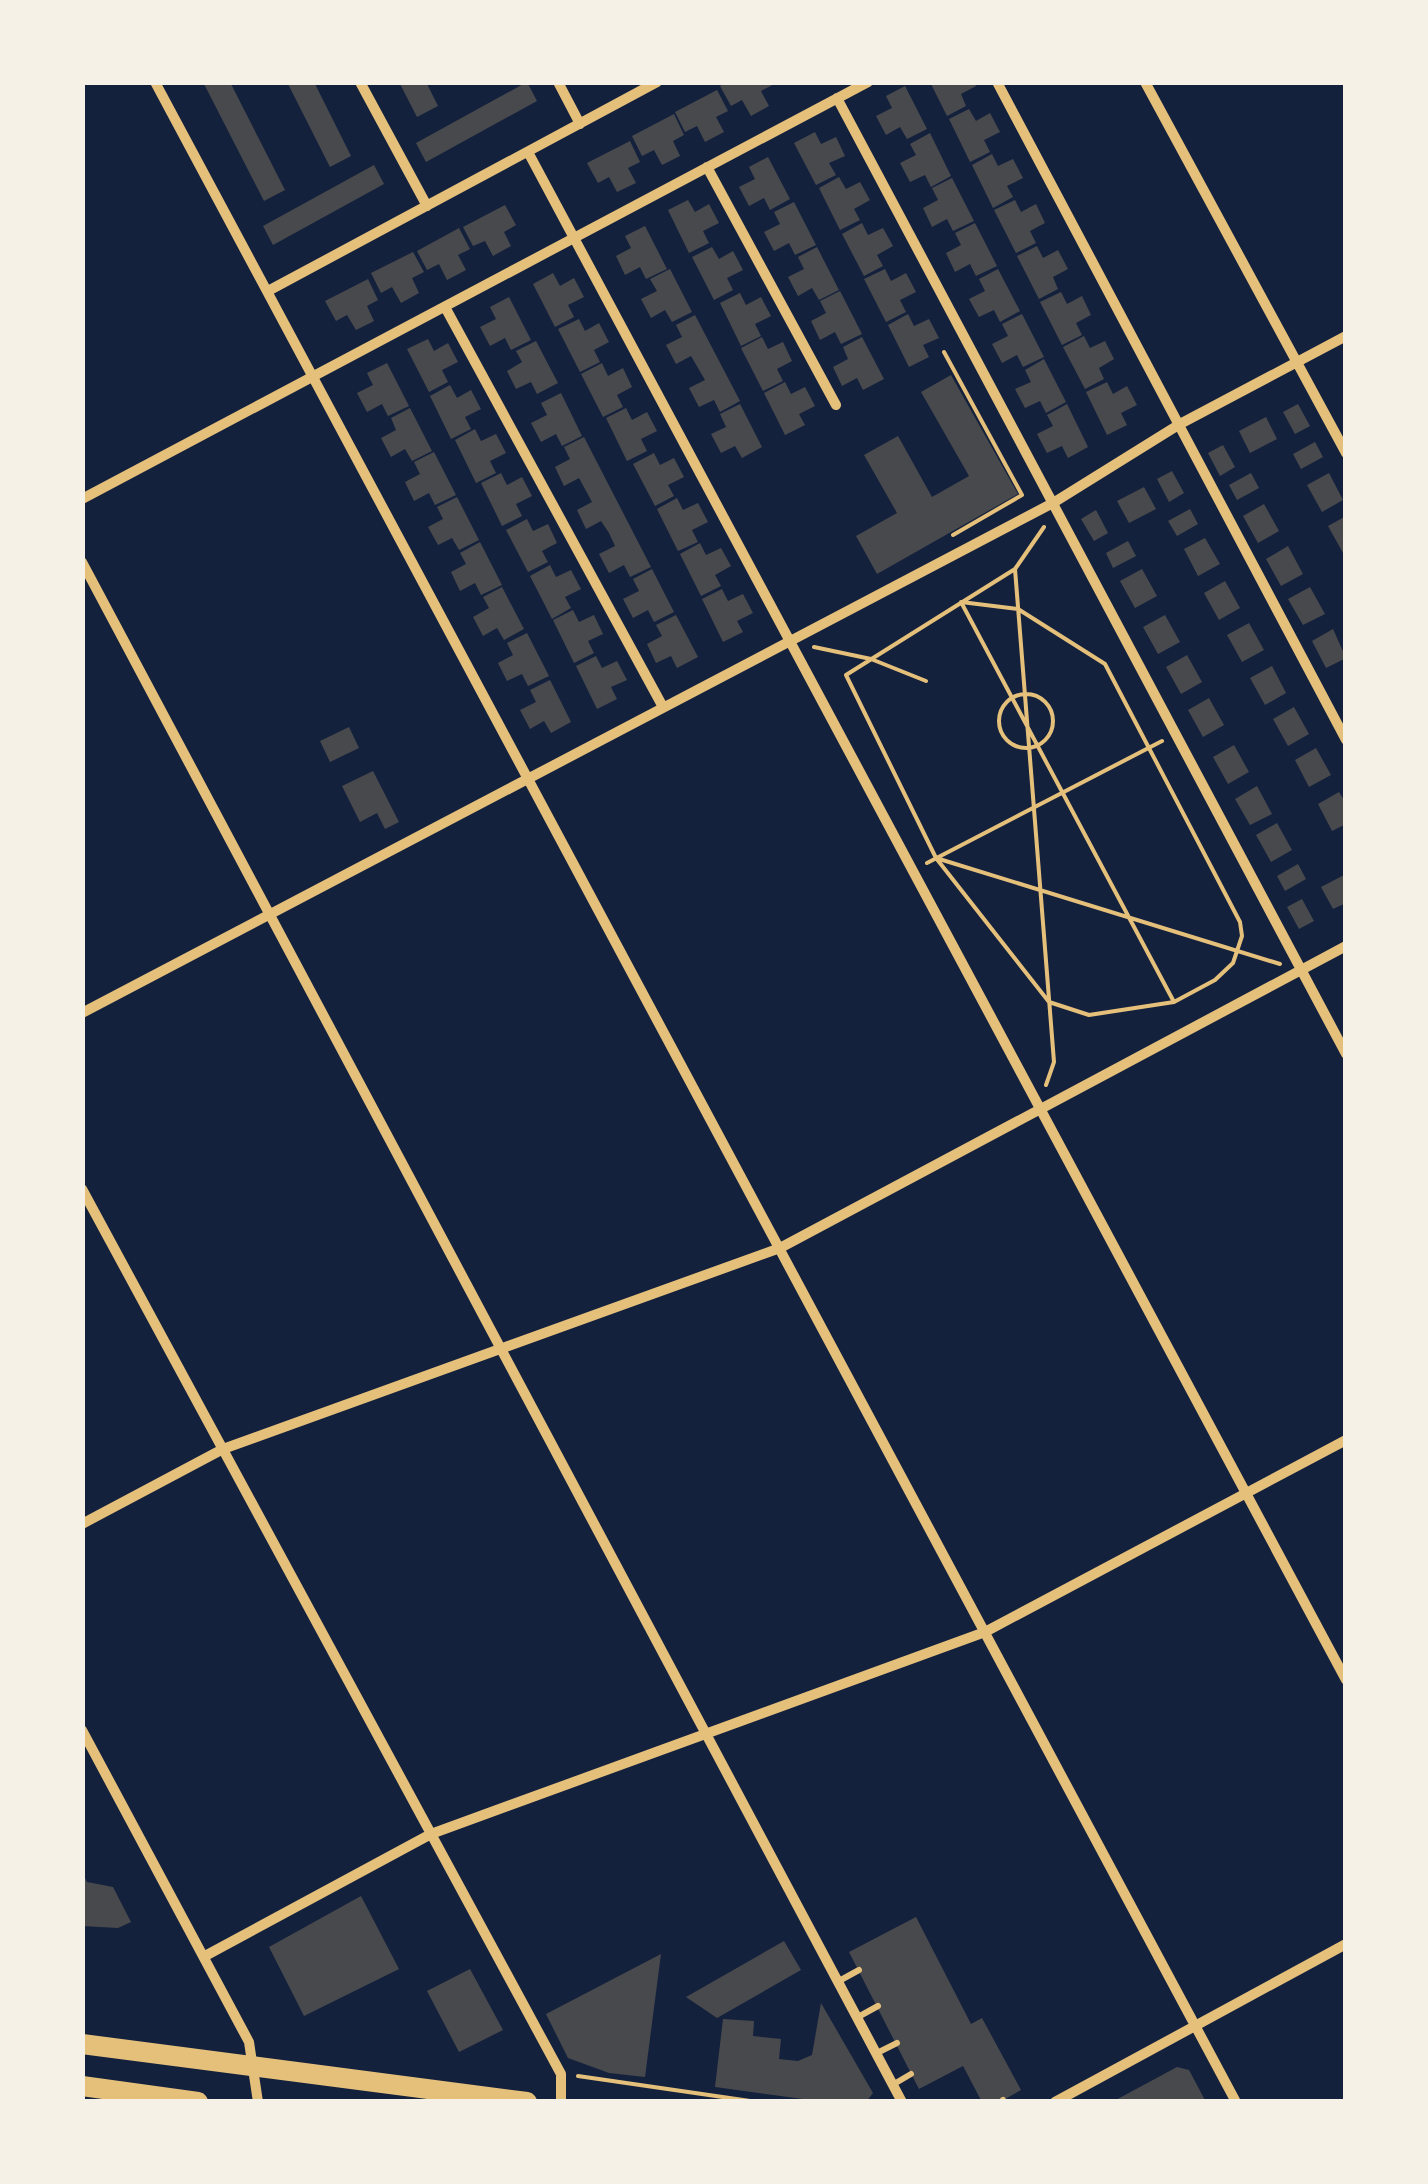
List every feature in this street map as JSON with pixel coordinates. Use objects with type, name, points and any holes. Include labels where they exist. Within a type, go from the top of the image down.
[{"type":"main road","points":[[82,2044],[527,2102]]},
{"type":"main road","points":[[82,2086],[198,2102]]},
{"type":"street","points":[[154,82],[1236,2102]]},
{"type":"street","points":[[360,82],[427,206]]},
{"type":"street","points":[[558,82],[580,124]]},
{"type":"street","points":[[268,291],[657,82]]},
{"type":"street","points":[[82,499],[837,98],[847,87],[868,82]]},
{"type":"street","points":[[998,82],[1346,740]]},
{"type":"street","points":[[1145,82],[1346,453]]},
{"type":"street","points":[[837,98],[1346,1054]]},
{"type":"street","points":[[528,152],[1346,1680]]},
{"type":"street","points":[[706,166],[836,405]]},
{"type":"street","points":[[445,307],[663,708]]},
{"type":"street","points":[[82,1013],[1052,503],[1180,424],[1346,336]]},
{"type":"street","points":[[82,562],[902,2102]]},
{"type":"street","points":[[82,1524],[223,1449],[780,1248],[1346,946]]},
{"type":"street","points":[[82,1189],[560,2074],[561,2102]]},
{"type":"street","points":[[205,1956],[431,1834],[985,1632],[1346,1440]]},
{"type":"street","points":[[82,1730],[249,2042],[258,2102]]},
{"type":"street","points":[[1055,2102],[1346,1944]]},
{"type":"lane","points":[[838,1982],[859,1970]]},
{"type":"lane","points":[[857,2018],[878,2006]]},
{"type":"lane","points":[[876,2054],[897,2044]]},
{"type":"lane","points":[[893,2084],[912,2074]]},
{"type":"path","points":[[944,352],[1022,496],[948,538]]},
{"type":"path","points":[[962,602],[1018,609],[1106,664],[1240,922],[1239,951],[1225,972],[1174,1002],[1088,1015],[1050,1002],[936,858],[846,675],[1014,569],[1050,518],[1052,503]]},
{"type":"path","points":[[1014,569],[1054,1062],[1040,1110]]},
{"type":"path","points":[[962,602],[1174,1002]]},
{"type":"path","points":[[790,641],[872,660],[926,681]]},
{"type":"path","points":[[1025,694],[1042,699],[1053,714],[1050,732],[1038,745],[1029,748],[1012,743],[1001,730],[1001,712],[1012,698],[1025,694]]},
{"type":"path","points":[[912,871],[1176,735]]},
{"type":"path","points":[[936,858],[1301,970]]},
{"type":"path","points":[[560,2074],[757,2102]]},
{"type":"building","points":[[203,82],[230,82],[285,190],[264,201]]},
{"type":"building","points":[[287,82],[314,82],[351,156],[330,167]]},
{"type":"building","points":[[399,82],[426,82],[438,106],[417,117]]},
{"type":"building","points":[[527,82],[537,101],[426,162],[416,143]]},
{"type":"building","points":[[728,82],[778,82],[761,91],[769,106],[751,116],[742,100],[731,106],[720,86]]},
{"type":"building","points":[[930,82],[974,82],[976,86],[961,94],[966,106],[947,116]]},
{"type":"building","points":[[905,86],[927,129],[907,139],[900,127],[886,135],[876,116],[892,108],[886,96]]},
{"type":"building","points":[[717,90],[728,111],[716,117],[724,132],[705,142],[697,126],[685,132],[675,112]]},
{"type":"building","points":[[969,109],[976,121],[990,113],[1000,132],[984,140],[990,152],[970,162],[949,119]]},
{"type":"building","points":[[674,114],[684,135],[673,141],[680,156],[662,165],[654,150],[642,156],[632,136]]},
{"type":"building","points":[[815,132],[821,144],[836,137],[845,156],[829,163],[836,175],[816,185],[794,143]]},
{"type":"building","points":[[930,133],[951,176],[931,187],[925,175],[910,182],[900,163],[916,155],[910,144]]},
{"type":"building","points":[[630,141],[640,162],[628,168],[636,183],[617,192],[609,177],[598,183],[587,163]]},
{"type":"building","points":[[992,154],[998,166],[1013,159],[1023,178],[1007,186],[1013,197],[993,208],[972,165]]},
{"type":"building","points":[[768,157],[790,199],[770,210],[764,198],[749,206],[739,187],[755,179],[749,167]]},
{"type":"building","points":[[374,165],[384,184],[273,245],[263,226]]},
{"type":"building","points":[[839,177],[846,189],[860,182],[870,200],[854,209],[860,220],[840,230],[819,188]]},
{"type":"building","points":[[952,178],[974,221],[953,231],[947,219],[932,227],[923,208],[938,200],[932,188]]},
{"type":"building","points":[[688,200],[695,212],[709,204],[719,223],[703,231],[709,243],[689,253],[668,210]]},
{"type":"building","points":[[1015,200],[1021,212],[1036,204],[1045,223],[1030,231],[1036,243],[1016,253],[994,210]]},
{"type":"building","points":[[794,202],[816,245],[795,255],[789,243],[774,251],[764,232],[780,224],[774,212]]},
{"type":"building","points":[[505,205],[516,225],[504,232],[511,246],[493,256],[485,241],[473,246],[463,227]]},
{"type":"building","points":[[862,223],[868,235],[883,228],[893,246],[877,255],[883,266],[864,276],[842,234]]},
{"type":"building","points":[[975,223],[997,266],[976,276],[970,264],[955,272],[946,253],[961,245],[955,233]]},
{"type":"building","points":[[645,226],[667,269],[646,279],[640,267],[625,275],[616,256],[631,248],[625,236]]},
{"type":"building","points":[[459,228],[470,249],[458,255],[466,270],[447,280],[439,264],[427,270],[417,251]]},
{"type":"building","points":[[1037,246],[1043,258],[1058,250],[1068,269],[1053,277],[1058,289],[1039,299],[1017,256]]},
{"type":"building","points":[[712,247],[719,259],[733,251],[743,270],[727,278],[733,290],[714,300],[692,257]]},
{"type":"building","points":[[817,247],[839,290],[819,300],[812,288],[798,296],[788,277],[804,269],[798,257]]},
{"type":"building","points":[[413,252],[424,272],[412,278],[419,293],[401,303],[392,287],[381,293],[371,273]]},
{"type":"building","points":[[670,269],[692,312],[672,322],[665,310],[651,318],[641,299],[657,291],[650,279]]},
{"type":"building","points":[[885,269],[891,281],[906,273],[916,292],[900,300],[906,312],[886,322],[864,279]]},
{"type":"building","points":[[998,269],[1020,311],[1000,322],[994,310],[979,317],[969,299],[985,291],[979,279]]},
{"type":"building","points":[[553,273],[560,286],[574,278],[584,297],[568,305],[574,317],[555,327],[533,284]]},
{"type":"building","points":[[368,279],[378,300],[367,306],[374,321],[356,330],[347,315],[336,321],[325,301]]},
{"type":"building","points":[[840,291],[862,334],[841,344],[835,332],[820,340],[811,321],[826,313],[820,301]]},
{"type":"building","points":[[1061,292],[1067,304],[1082,296],[1091,315],[1076,323],[1082,335],[1062,345],[1040,302]]},
{"type":"building","points":[[740,293],[746,305],[761,297],[771,316],[755,324],[761,336],[741,346],[720,303]]},
{"type":"building","points":[[509,297],[531,340],[511,350],[505,338],[490,346],[480,327],[496,319],[490,307]]},
{"type":"building","points":[[908,314],[914,326],[929,319],[939,338],[923,345],[929,357],[909,367],[888,325]]},
{"type":"building","points":[[1022,314],[1044,357],[1023,367],[1017,355],[1002,363],[992,344],[1008,336],[1002,324]]},
{"type":"building","points":[[695,315],[740,401],[720,412],[714,400],[699,407],[689,388],[705,380],[691,356],[676,364],[666,345],[682,337],[676,325]]},
{"type":"building","points":[[579,319],[585,331],[599,323],[609,342],[594,350],[600,362],[580,372],[558,329]]},
{"type":"building","points":[[1084,336],[1090,348],[1105,341],[1114,359],[1099,368],[1104,379],[1085,389],[1063,347]]},
{"type":"building","points":[[762,337],[768,349],[783,342],[792,361],[777,369],[783,381],[763,391],[741,348]]},
{"type":"building","points":[[862,337],[884,379],[863,390],[857,378],[842,386],[833,367],[848,359],[843,347]]},
{"type":"building","points":[[428,339],[434,351],[448,343],[458,362],[442,370],[448,382],[429,392],[407,349]]},
{"type":"building","points":[[536,341],[558,383],[537,394],[531,382],[516,389],[507,371],[522,362],[516,351]]},
{"type":"building","points":[[1044,359],[1066,402],[1046,413],[1040,401],[1025,408],[1015,389],[1031,382],[1025,370]]},
{"type":"building","points":[[387,363],[409,406],[388,416],[382,404],[367,412],[357,393],[373,385],[367,373]]},
{"type":"building","points":[[602,363],[608,376],[623,368],[632,387],[617,395],[623,407],[603,417],[581,374]]},
{"type":"building","points":[[951,375],[1018,494],[877,574],[856,536],[897,513],[864,455],[898,436],[932,497],[969,476],[921,392]]},
{"type":"building","points":[[785,382],[791,394],[805,387],[815,406],[799,414],[805,425],[785,435],[764,393]]},
{"type":"building","points":[[1107,382],[1113,394],[1127,386],[1137,405],[1121,413],[1127,425],[1107,435],[1086,392]]},
{"type":"building","points":[[450,385],[457,398],[471,390],[481,409],[465,417],[471,429],[451,439],[430,396]]},
{"type":"building","points":[[561,393],[582,436],[562,446],[556,434],[541,442],[531,423],[547,415],[541,403]]},
{"type":"building","points":[[740,404],[762,447],[742,458],[735,446],[721,453],[711,434],[726,427],[720,414]]},
{"type":"building","points":[[1067,404],[1088,447],[1068,458],[1062,446],[1047,453],[1037,434],[1053,426],[1047,415]]},
{"type":"building","points":[[1298,404],[1310,426],[1295,434],[1283,412]]},
{"type":"building","points":[[410,408],[432,451],[412,461],[405,449],[391,457],[381,438],[396,430],[391,418]]},
{"type":"building","points":[[626,408],[632,420],[647,412],[657,431],[641,439],[647,451],[627,461],[606,418]]},
{"type":"building","points":[[1266,417],[1277,439],[1250,453],[1239,431]]},
{"type":"building","points":[[475,429],[481,441],[496,434],[506,453],[490,461],[496,473],[476,483],[455,440]]},
{"type":"building","points":[[584,437],[651,567],[630,577],[624,565],[609,573],[599,554],[615,546],[609,533],[601,521],[586,529],[577,510],[592,502],[579,478],[564,486],[555,467],[570,459],[564,447]]},
{"type":"building","points":[[1315,442],[1323,457],[1301,469],[1293,454]]},
{"type":"building","points":[[1223,445],[1235,467],[1220,476],[1208,453]]},
{"type":"building","points":[[434,452],[456,495],[435,505],[429,493],[414,501],[405,482],[420,474],[414,462]]},
{"type":"building","points":[[654,453],[660,465],[674,458],[684,477],[668,485],[674,496],[655,506],[633,464]]},
{"type":"building","points":[[1172,471],[1184,493],[1169,502],[1157,479]]},
{"type":"building","points":[[501,473],[507,485],[522,477],[532,496],[516,504],[522,516],[502,526],[481,483]]},
{"type":"building","points":[[1251,473],[1259,488],[1237,500],[1229,485]]},
{"type":"building","points":[[1329,473],[1343,500],[1322,512],[1307,485]]},
{"type":"building","points":[[1144,487],[1156,509],[1129,523],[1117,501]]},
{"type":"building","points":[[457,497],[479,540],[459,550],[452,538],[438,545],[428,527],[443,519],[437,507]]},
{"type":"building","points":[[677,498],[683,510],[698,503],[708,522],[692,530],[698,542],[678,551],[657,509]]},
{"type":"building","points":[[1264,504],[1279,531],[1258,543],[1243,516]]},
{"type":"building","points":[[1190,509],[1198,524],[1177,536],[1168,521]]},
{"type":"building","points":[[1096,510],[1108,533],[1094,541],[1081,519]]},
{"type":"building","points":[[1346,516],[1346,552],[1343,553],[1328,526]]},
{"type":"building","points":[[527,519],[533,531],[548,524],[557,543],[542,551],[548,562],[528,572],[506,530]]},
{"type":"building","points":[[1205,538],[1220,564],[1198,576],[1184,549]]},
{"type":"building","points":[[1128,541],[1136,556],[1113,568],[1106,553]]},
{"type":"building","points":[[480,542],[502,585],[481,595],[475,583],[460,591],[451,572],[466,564],[460,553]]},
{"type":"building","points":[[700,543],[706,555],[721,548],[731,566],[715,575],[721,586],[701,596],[680,554]]},
{"type":"building","points":[[1288,546],[1303,574],[1281,586],[1266,559]]},
{"type":"building","points":[[550,565],[556,577],[571,570],[581,589],[565,597],[571,608],[552,619],[530,576]]},
{"type":"building","points":[[652,569],[674,612],[654,622],[648,610],[633,618],[623,599],[639,591],[633,579]]},
{"type":"building","points":[[1142,569],[1157,596],[1135,608],[1120,581]]},
{"type":"building","points":[[1225,581],[1240,608],[1219,620],[1204,593]]},
{"type":"building","points":[[502,587],[524,629],[504,640],[497,628],[483,636],[473,617],[489,608],[483,597]]},
{"type":"building","points":[[1310,587],[1325,614],[1303,625],[1288,599]]},
{"type":"building","points":[[722,589],[728,601],[743,594],[753,613],[737,621],[743,632],[723,642],[702,599]]},
{"type":"building","points":[[573,610],[579,622],[594,615],[603,634],[588,641],[594,653],[574,663],[553,620]]},
{"type":"building","points":[[676,615],[698,657],[677,668],[671,656],[656,663],[647,644],[662,636],[656,625]]},
{"type":"building","points":[[1165,615],[1180,642],[1158,654],[1143,627]]},
{"type":"building","points":[[1249,623],[1264,650],[1242,662],[1227,635]]},
{"type":"building","points":[[1333,629],[1346,658],[1326,668],[1312,641]]},
{"type":"building","points":[[527,633],[549,676],[528,686],[522,674],[507,681],[498,663],[513,655],[507,643]]},
{"type":"building","points":[[1187,655],[1202,682],[1181,694],[1166,667]]},
{"type":"building","points":[[596,656],[602,668],[617,661],[627,680],[611,687],[617,699],[597,709],[576,666]]},
{"type":"building","points":[[1272,666],[1286,693],[1265,705],[1250,678]]},
{"type":"building","points":[[550,680],[571,722],[551,733],[544,721],[530,729],[520,710],[536,702],[530,690]]},
{"type":"building","points":[[1209,698],[1224,725],[1203,737],[1188,710]]},
{"type":"building","points":[[1294,707],[1309,734],[1288,746],[1273,719]]},
{"type":"building","points":[[349,727],[359,748],[330,762],[320,741]]},
{"type":"building","points":[[1234,745],[1249,772],[1228,784],[1213,757]]},
{"type":"building","points":[[1316,748],[1331,775],[1309,787],[1295,760]]},
{"type":"building","points":[[373,771],[399,822],[385,829],[377,813],[360,822],[342,786]]},
{"type":"building","points":[[1257,786],[1272,814],[1250,825],[1235,799]]},
{"type":"building","points":[[1339,792],[1346,803],[1346,824],[1332,831],[1318,804]]},
{"type":"building","points":[[1277,823],[1292,850],[1271,862],[1256,835]]},
{"type":"building","points":[[1298,864],[1306,879],[1285,891],[1277,876]]},
{"type":"building","points":[[1346,874],[1346,903],[1333,909],[1321,887]]},
{"type":"building","points":[[1302,899],[1314,921],[1299,929],[1287,907]]},
{"type":"building","points":[[82,1872],[87,1882],[113,1887],[131,1922],[118,1928],[82,1926]]},
{"type":"building","points":[[361,1896],[399,1969],[304,2016],[269,1947]]},
{"type":"building","points":[[916,1917],[971,2024],[982,2018],[1021,2090],[1000,2102],[982,2102],[963,2066],[919,2089],[849,1952]]},
{"type":"building","points":[[784,1941],[801,1970],[717,2018],[686,1997]]},
{"type":"building","points":[[661,1954],[645,2077],[609,2073],[568,2058],[546,2014]]},
{"type":"building","points":[[470,1969],[503,2030],[459,2052],[427,1991]]},
{"type":"building","points":[[821,2003],[873,2093],[866,2102],[825,2102],[715,2087],[723,2019],[754,2021],[753,2036],[781,2039],[779,2059],[798,2061],[812,2055]]},
{"type":"building","points":[[1177,2067],[1189,2070],[1206,2102],[1112,2102]]}]
